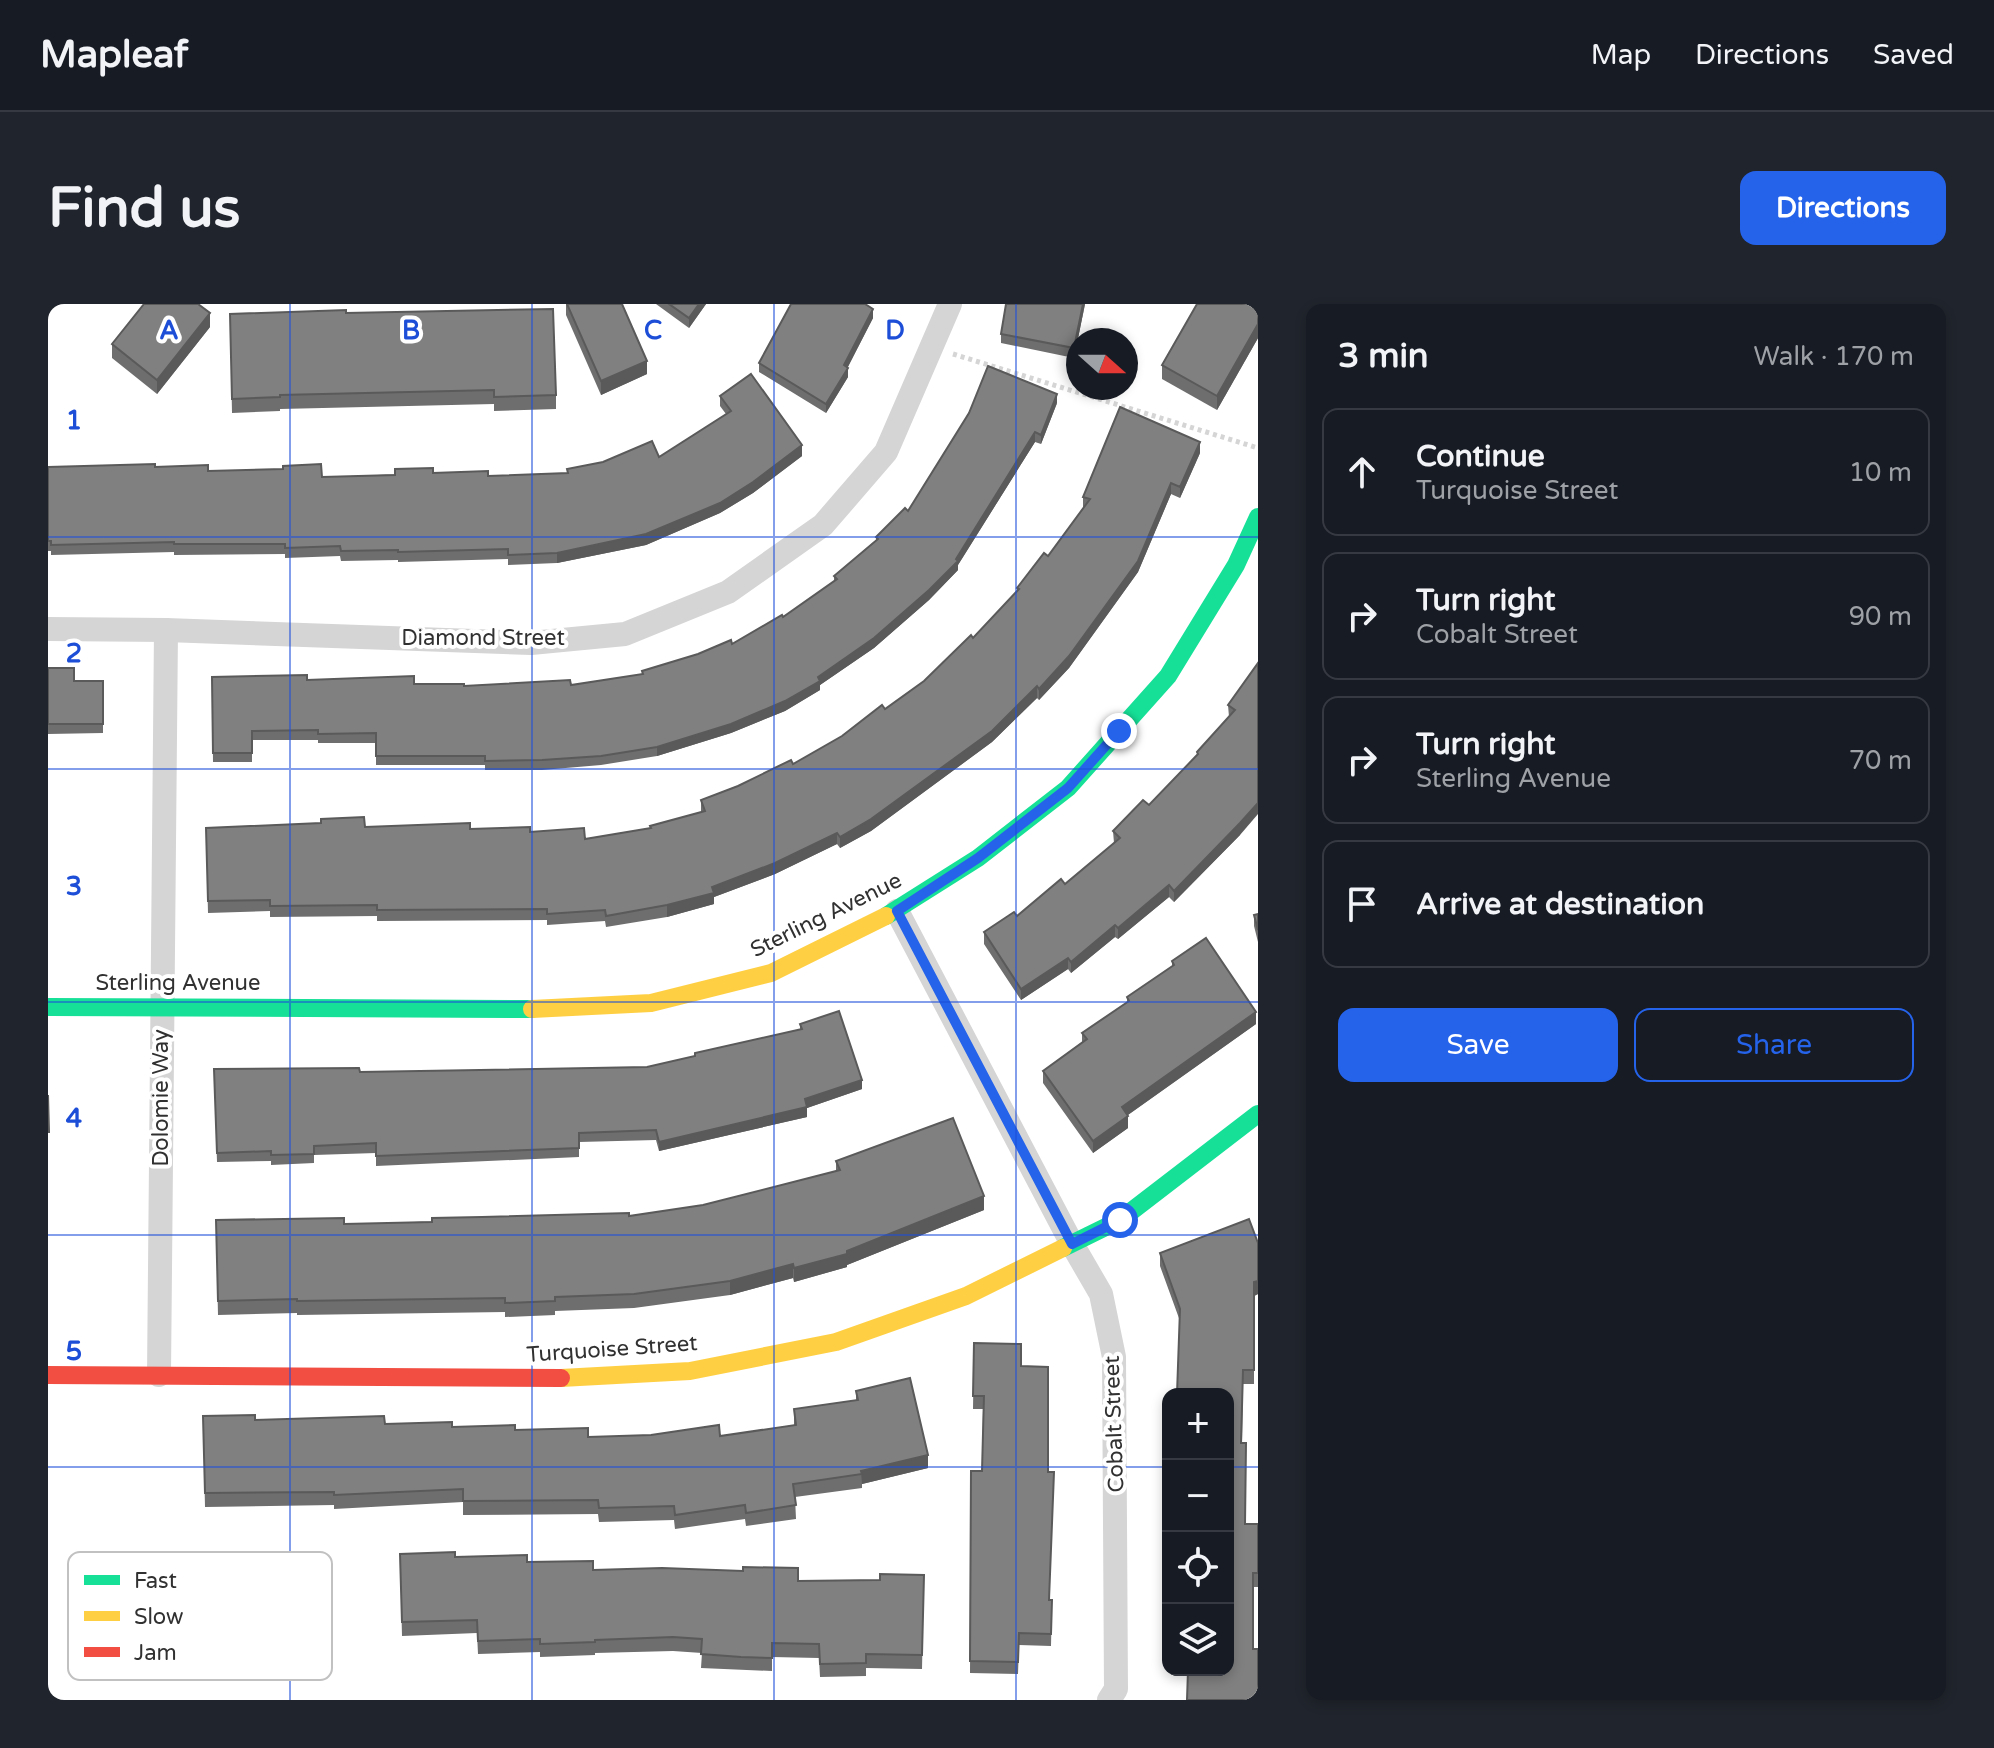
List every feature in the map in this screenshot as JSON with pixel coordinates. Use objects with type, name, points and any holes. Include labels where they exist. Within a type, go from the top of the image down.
[{"type":"street","name":"Diamond Street","points":[[48,629],[166,630],[531,643],[625,634],[728,592],[823,525],[886,452],[950,304]]},
{"type":"street","name":"Sterling Avenue","points":[[48,1007],[514,1010],[651,1003],[771,973],[897,911],[978,858],[1068,788],[1168,676],[1236,565],[1258,517]]},
{"type":"street","name":"Dolomie Way","points":[[159,1375],[166,630]]},
{"type":"street","name":"Cobalt Street","points":[[897,911],[1101,1294],[1114,1357],[1116,1689],[1109,1700]]},
{"type":"street","name":"Turquoise Street","points":[[48,1375],[529,1380],[690,1371],[836,1342],[966,1296],[1120,1220],[1258,1114]]},
{"type":"path","points":[[933,348],[1258,448]]},
{"type":"building","points":[[144,304],[198,304],[210,313],[157,380],[112,344]]},
{"type":"building","points":[[567,304],[622,304],[647,361],[601,381]]},
{"type":"building","points":[[669,304],[699,304],[689,318]]},
{"type":"building","points":[[791,304],[865,304],[873,309],[844,365],[848,368],[826,404],[759,363]]},
{"type":"building","points":[[1006,304],[1083,304],[1078,328],[1066,328],[1066,346],[1001,334]]},
{"type":"building","points":[[1197,304],[1258,304],[1258,324],[1217,396],[1162,365]]},
{"type":"building","points":[[553,309],[556,395],[494,397],[494,390],[232,399],[230,314]]},
{"type":"building","points":[[988,366],[1057,394],[1041,435],[1035,432],[956,559],[958,561],[874,638],[818,677],[820,681],[785,701],[731,724],[657,747],[601,756],[485,761],[485,756],[376,756],[376,733],[318,734],[318,730],[252,731],[252,753],[213,753],[212,677],[307,675],[307,680],[414,676],[414,684],[464,686],[570,680],[571,685],[643,674],[642,671],[731,640],[732,644],[783,617],[837,579],[834,576],[878,539],[876,537],[905,508],[908,511],[969,413]]},
{"type":"building","points":[[751,374],[802,445],[720,503],[646,534],[557,553],[508,555],[508,549],[398,552],[341,551],[340,546],[285,548],[285,544],[174,542],[51,545],[48,541],[48,467],[208,465],[208,471],[283,469],[283,466],[321,464],[322,477],[395,475],[395,469],[433,468],[433,473],[488,471],[488,476],[568,473],[567,469],[603,462],[652,441],[659,457],[731,411],[720,396]]},
{"type":"building","points":[[1120,407],[1200,442],[1180,487],[1171,483],[1138,561],[1069,656],[1039,689],[1037,686],[992,731],[871,819],[840,837],[837,833],[775,863],[712,887],[714,893],[606,916],[605,910],[547,914],[547,909],[377,910],[377,905],[270,906],[270,900],[208,901],[206,828],[321,823],[321,819],[364,817],[365,827],[470,823],[470,829],[530,827],[530,832],[584,828],[585,839],[651,828],[705,811],[701,800],[791,760],[793,764],[842,736],[882,705],[885,709],[924,681],[971,635],[973,638],[1019,589],[1044,553],[1048,556],[1090,499],[1083,497]]},
{"type":"building","points":[[1258,663],[1258,803],[1174,891],[1169,885],[1071,962],[1068,958],[1021,989],[984,932],[1014,912],[1017,916],[1061,879],[1065,884],[1120,838],[1113,831],[1143,800],[1149,805],[1235,710],[1228,705]]},
{"type":"building","points":[[48,668],[74,668],[74,681],[103,681],[103,724],[48,724]]},
{"type":"building","points":[[1206,938],[1256,1012],[1122,1107],[1128,1116],[1093,1141],[1043,1071],[1087,1039],[1082,1033],[1129,1001],[1127,997],[1174,965],[1172,961]]},
{"type":"building","points":[[839,1011],[862,1080],[805,1099],[807,1107],[659,1142],[656,1130],[579,1133],[579,1148],[376,1156],[376,1143],[314,1146],[314,1154],[271,1155],[271,1151],[217,1153],[214,1069],[359,1068],[360,1072],[647,1067],[802,1029],[800,1024]]},
{"type":"building","points":[[953,1118],[984,1196],[847,1251],[847,1254],[794,1268],[793,1264],[730,1281],[634,1294],[555,1297],[555,1301],[505,1303],[505,1298],[218,1301],[216,1220],[344,1218],[344,1224],[432,1222],[432,1218],[629,1213],[629,1216],[703,1205],[840,1170],[836,1161]]},
{"type":"building","points":[[1249,1219],[1258,1243],[1258,1281],[1254,1282],[1254,1370],[1243,1370],[1241,1443],[1246,1443],[1245,1524],[1258,1524],[1258,1573],[1253,1573],[1253,1649],[1258,1649],[1258,1700],[1187,1700],[1188,1676],[1234,1676],[1234,1388],[1177,1388],[1180,1309],[1160,1253]]},
{"type":"building","points":[[974,1343],[1021,1344],[1021,1366],[1048,1367],[1048,1472],[1054,1472],[1049,1600],[1052,1600],[1051,1634],[1019,1633],[1018,1662],[970,1661],[971,1471],[982,1471],[984,1396],[973,1396]]},
{"type":"building","points":[[910,1378],[928,1455],[861,1471],[862,1474],[793,1484],[796,1505],[746,1513],[745,1505],[675,1515],[674,1506],[599,1508],[598,1500],[463,1501],[463,1489],[334,1495],[334,1492],[205,1493],[203,1416],[255,1415],[255,1420],[384,1416],[385,1424],[452,1422],[452,1427],[515,1425],[515,1430],[588,1428],[588,1437],[651,1435],[719,1425],[720,1436],[796,1425],[794,1409],[858,1400],[856,1391]]},
{"type":"building","points":[[455,1552],[455,1557],[527,1555],[527,1562],[593,1561],[593,1570],[662,1568],[743,1571],[743,1567],[798,1568],[798,1581],[880,1580],[880,1574],[924,1575],[922,1655],[866,1654],[866,1663],[820,1664],[819,1644],[772,1643],[772,1658],[741,1657],[701,1654],[702,1639],[673,1637],[540,1644],[540,1639],[478,1641],[477,1620],[402,1622],[400,1554]]},
{"type":"traffic: fast","points":[[886,916],[978,858],[1068,788],[1168,676],[1236,565],[1258,517]]},
{"type":"traffic: fast","points":[[48,1007],[532,1009]]},
{"type":"traffic: fast","points":[[1063,1248],[1120,1220],[1258,1114]]},
{"type":"traffic: slow","points":[[532,1009],[651,1003],[771,973],[886,916]]},
{"type":"traffic: slow","points":[[561,1378],[690,1371],[836,1342],[966,1296],[1063,1248]]},
{"type":"traffic: jam","points":[[48,1375],[561,1378]]},
{"type":"route","points":[[1119,731],[1068,788],[978,858],[897,911],[1072,1244],[1120,1220]]}]
